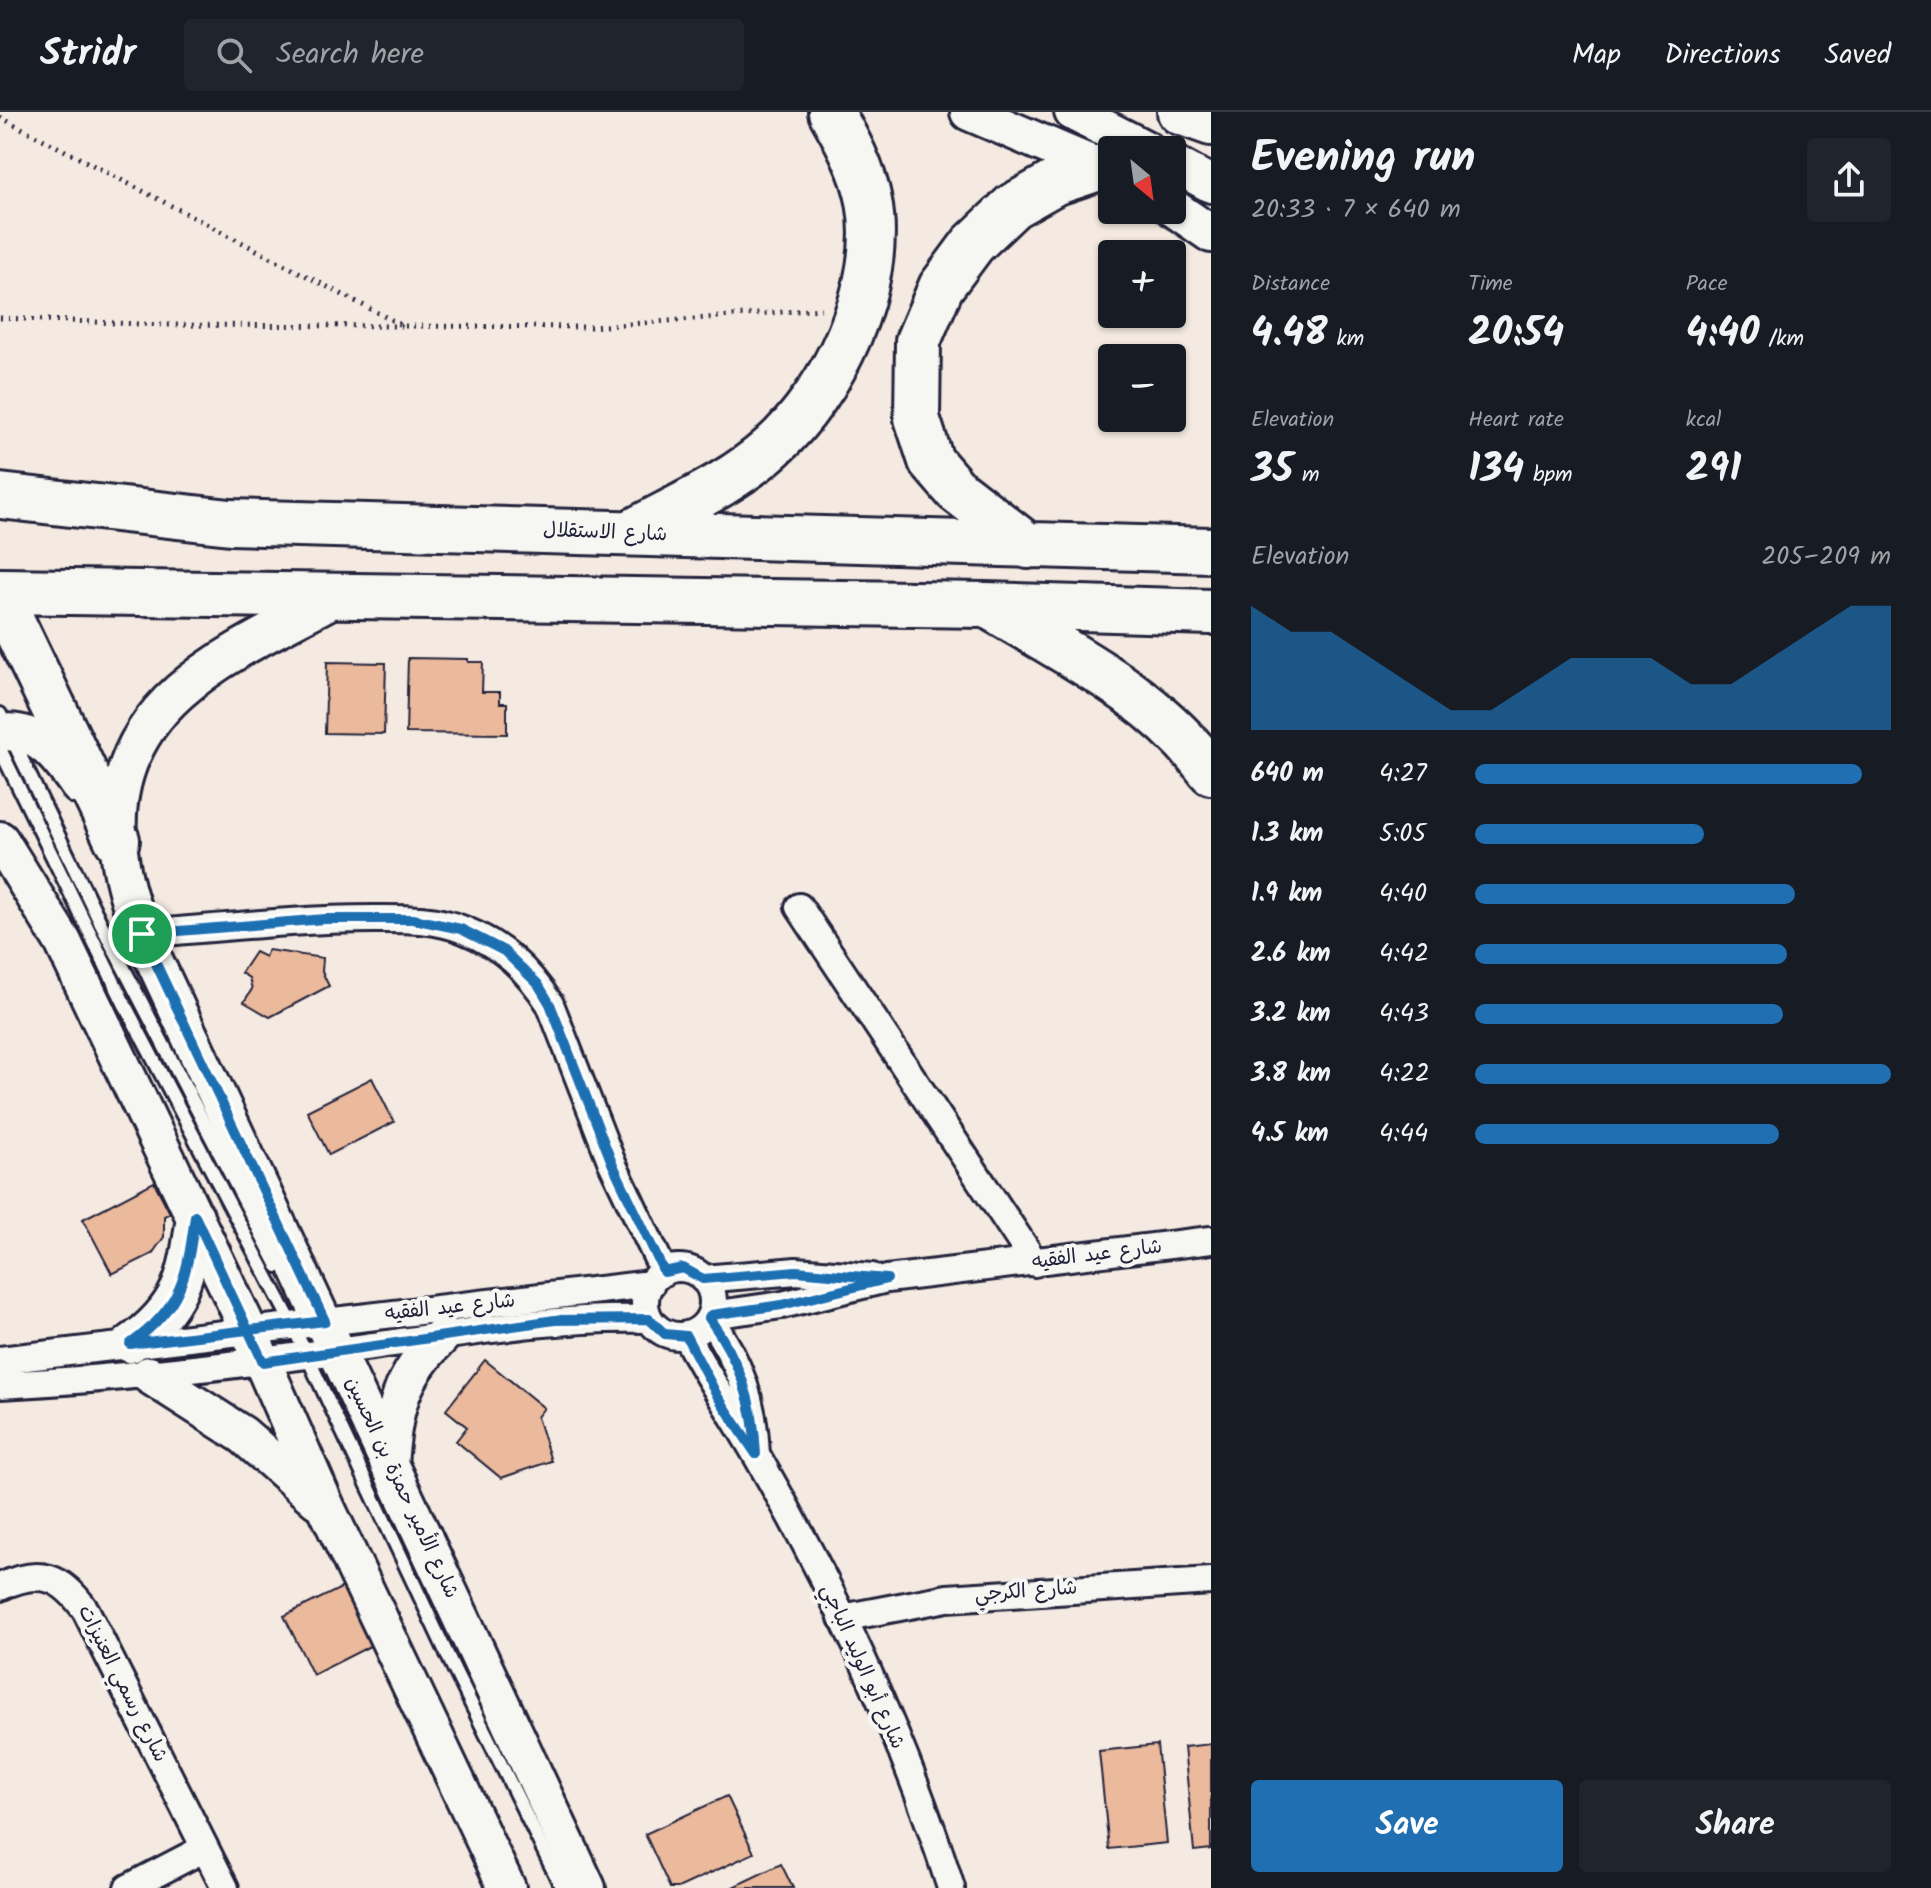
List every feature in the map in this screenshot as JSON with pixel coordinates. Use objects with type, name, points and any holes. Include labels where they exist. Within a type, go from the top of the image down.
[{"type":"highway","points":[[629,534],[726,480],[771,448],[812,402],[842,353],[861,303],[871,242],[869,202],[853,152],[831,112]]},
{"type":"highway","points":[[1180,112],[1211,123]]},
{"type":"highway","points":[[1028,546],[956,490],[931,461],[917,418],[915,375],[918,341],[941,287],[973,244],[1003,216],[1054,183],[1098,172]]},
{"type":"highway","name":"شارع الاستقلال","points":[[0,496],[230,522],[1211,550]]},
{"type":"highway","points":[[117,840],[0,593],[342,594],[1211,612]]},
{"type":"highway","points":[[986,605],[1123,685],[1189,743],[1211,772]]},
{"type":"main road","points":[[969,112],[1098,166]]},
{"type":"main road","points":[[1073,112],[1120,136]]},
{"type":"main road","points":[[1186,171],[1211,184]]},
{"type":"main road","points":[[1186,217],[1211,234]]},
{"type":"main road","name":"شارع الأمير حمزة بن الحسين","points":[[342,594],[205,673],[157,715],[128,765],[121,791],[117,840],[124,889],[317,1343],[381,1466],[587,1888]]},
{"type":"main road","points":[[2,732],[28,736],[54,752],[117,840]]},
{"type":"main road","points":[[0,840],[63,942],[195,1216],[327,1509],[507,1888]]},
{"type":"main road","points":[[130,1344],[160,1321],[181,1289],[187,1272],[195,1216]]},
{"type":"main road","points":[[381,1466],[400,1393],[410,1372],[441,1337]]},
{"type":"main road","points":[[149,1375],[243,1435],[327,1509]]},
{"type":"street","points":[[799,907],[1035,1263]]},
{"type":"street","points":[[142,934],[325,919],[413,919],[461,929],[504,951],[530,975],[550,1004],[657,1278]]},
{"type":"street","name":"شارع عيد الفقيه","points":[[710,1316],[782,1305],[887,1279],[1211,1240]]},
{"type":"street","points":[[683,1268],[703,1279],[713,1295],[710,1316],[696,1332],[686,1336],[665,1334],[649,1319],[645,1299],[657,1278],[683,1268]]},
{"type":"street","name":"شارع عيد الفقيه","points":[[703,1279],[796,1271],[887,1279]]},
{"type":"street","name":"شارع عيد الفقيه","points":[[0,1385],[149,1375],[263,1362],[317,1343],[492,1317],[657,1278]]},
{"type":"street","name":"شارع أبو الوليد الباجي","points":[[710,1316],[735,1359],[744,1382],[751,1406],[756,1454]]},
{"type":"street","name":"شارع عيد الفقيه","points":[[0,1360],[248,1329],[317,1343],[441,1337],[492,1317],[649,1319]]},
{"type":"street","name":"شارع أبو الوليد الباجي","points":[[686,1336],[718,1397],[756,1454],[842,1618],[896,1740],[951,1888]]},
{"type":"street","name":"شارع رسمي العنيزات","points":[[0,1587],[34,1576],[56,1579],[72,1590],[86,1611],[225,1888]]},
{"type":"street","name":"شارع الكرجي","points":[[842,1618],[947,1598],[1211,1581]]},
{"type":"street","points":[[128,1888],[205,1848]]},
{"type":"lane","points":[[2,732],[118,991],[317,1343]]},
{"type":"lane","points":[[2,732],[317,1343],[460,1682],[562,1888]]},
{"type":"lane","points":[[381,1466],[419,1561]]},
{"type":"lane","points":[[426,1575],[579,1888]]},
{"type":"path","points":[[0,117],[403,326]]},
{"type":"path","points":[[0,318],[163,325],[591,327],[793,313],[861,303]]},
{"type":"building","points":[[408,658],[483,662],[482,692],[500,692],[500,703],[507,703],[507,734],[406,733]]},
{"type":"building","points":[[327,662],[386,663],[384,734],[325,733]]},
{"type":"building","points":[[268,950],[323,958],[322,972],[329,986],[270,1017],[244,1002],[252,989],[249,978],[241,973],[255,952],[265,957]]},
{"type":"building","points":[[372,1078],[394,1122],[329,1155],[307,1111]]},
{"type":"building","points":[[154,1182],[170,1213],[164,1216],[164,1237],[152,1254],[112,1274],[83,1219]]},
{"type":"building","points":[[485,1360],[544,1408],[537,1417],[551,1461],[501,1478],[456,1441],[467,1427],[446,1410]]},
{"type":"building","points":[[343,1587],[372,1645],[313,1675],[284,1616]]},
{"type":"building","points":[[1211,1744],[1211,1849],[1194,1851],[1184,1747]]},
{"type":"building","points":[[1157,1745],[1167,1843],[1109,1849],[1099,1751]]},
{"type":"building","points":[[727,1796],[754,1853],[678,1888],[670,1888],[645,1834]]},
{"type":"building","points":[[781,1864],[793,1888],[731,1888]]},
{"type":"route","points":[[142,934],[325,919],[413,919],[437,922],[483,938],[522,966],[550,1004],[561,1025],[612,1163],[664,1272],[683,1268],[703,1279],[796,1271],[887,1279],[782,1305],[711,1315],[709,1318],[735,1359],[744,1382],[755,1430],[756,1454],[718,1397],[686,1336],[665,1334],[649,1319],[555,1320],[263,1362],[248,1329],[195,1216],[187,1272],[181,1289],[160,1321],[130,1344],[248,1329],[325,1321],[142,934]]}]
